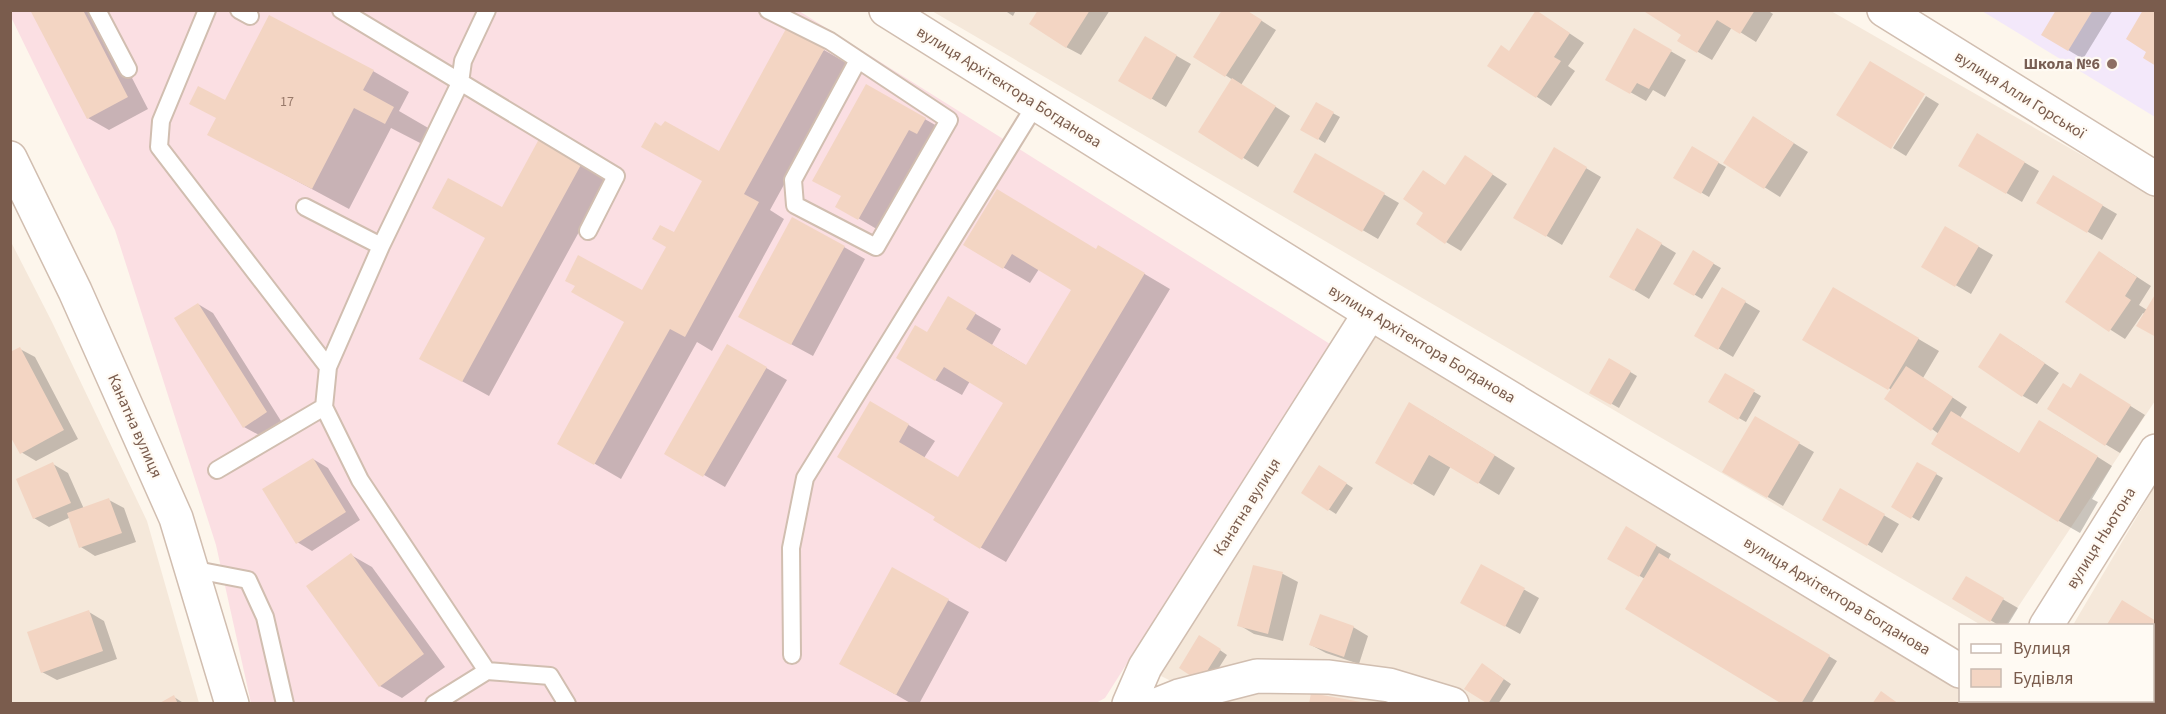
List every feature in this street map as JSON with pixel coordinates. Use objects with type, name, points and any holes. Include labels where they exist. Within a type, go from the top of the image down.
[{"type":"street","name":"вулиця Архітектора Богданова","points":[[886,10],[1370,313],[1959,670]]},
{"type":"street","name":"вулиця Алли Горської","points":[[1884,10],[2156,179]]},
{"type":"street","name":"Канатна вулиця","points":[[10,158],[75,291],[176,518],[232,704]]},
{"type":"street","name":"Канатна вулиця","points":[[1129,704],[1145,667],[1370,313]]},
{"type":"street","name":"вулиця Ньютона","points":[[2047,624],[2156,451]]},
{"type":"street","points":[[1159,704],[1179,696],[1257,676],[1329,677],[1369,682],[1389,685],[1452,704]]},
{"type":"lane","points":[[97,10],[128,69]]},
{"type":"lane","points":[[207,10],[161,121],[159,147],[328,367]]},
{"type":"lane","points":[[341,10],[616,176],[588,231]]},
{"type":"lane","points":[[487,10],[463,61],[460,83],[381,246],[328,367],[324,407],[360,480],[487,671]]},
{"type":"lane","points":[[768,10],[830,41],[949,120],[876,247],[795,205],[793,180],[858,60]]},
{"type":"lane","points":[[792,655],[791,548],[805,478],[1036,104]]},
{"type":"lane","points":[[305,207],[381,246]]},
{"type":"lane","points":[[217,470],[324,407]]},
{"type":"lane","points":[[191,569],[248,580],[265,617],[285,704]]},
{"type":"lane","points":[[434,704],[487,671],[550,676],[567,704]]},
{"type":"shaded area","points":[[11,10],[799,11],[1330,344],[1105,698],[1096,703],[251,703],[216,545],[115,230],[11,17]]},
{"type":"shaded area","points":[[932,11],[1831,11],[2155,197],[2155,401],[2007,624],[1979,624]]},
{"type":"shaded area","name":"Школа №6","points":[[1982,11],[2155,11],[2155,117]]},
{"type":"shaded area","points":[[10,240],[52,322],[147,521],[199,703],[11,703]]},
{"type":"shaded area","points":[[1371,328],[1959,687],[1959,702],[1987,703],[1475,704],[1427,682],[1185,688],[1155,673]]},
{"type":"shaded area","points":[[2155,486],[2155,703],[2072,704],[2069,702],[2154,702],[2154,624],[2074,624]]},
{"type":"shaded area","points":[[1277,681],[1432,704],[1216,704]]},
{"type":"building","points":[[30,10],[83,10],[128,97],[87,119]]},
{"type":"building","points":[[1038,10],[1090,10],[1066,48],[1029,24]]},
{"type":"building","points":[[1222,10],[1246,10],[1262,20],[1225,77],[1193,57]]},
{"type":"building","points":[[1536,10],[1570,33],[1554,57],[1561,61],[1536,98],[1487,66],[1501,45],[1509,51]]},
{"type":"building","points":[[1642,10],[1755,10],[1740,34],[1717,20],[1697,53],[1677,41],[1681,35]]},
{"type":"building","points":[[2056,10],[2093,10],[2068,51],[2041,35]]},
{"type":"building","points":[[2143,10],[2156,10],[2156,66],[2143,58],[2146,52],[2126,39]]},
{"type":"building","points":[[269,15],[374,70],[363,90],[394,107],[385,124],[354,108],[312,189],[207,135],[216,118],[189,104],[198,86],[225,100]]},
{"type":"building","points":[[787,27],[825,48],[744,194],[759,202],[685,337],[670,329],[594,465],[557,444],[624,322],[571,292],[575,286],[565,281],[578,255],[642,290],[666,247],[652,239],[660,225],[674,232],[702,181],[641,147],[655,122],[661,126],[665,121],[719,151]]},
{"type":"building","points":[[1634,28],[1672,50],[1649,89],[1637,83],[1630,94],[1605,80]]},
{"type":"building","points":[[1145,36],[1177,55],[1151,100],[1118,81]]},
{"type":"building","points":[[1870,61],[1925,94],[1891,149],[1836,115]]},
{"type":"building","points":[[1232,78],[1276,106],[1242,160],[1198,132]]},
{"type":"building","points":[[866,84],[926,118],[917,134],[909,130],[858,220],[835,207],[841,196],[812,181]]},
{"type":"building","points":[[1316,102],[1334,112],[1318,140],[1300,130]]},
{"type":"building","points":[[1753,116],[1794,143],[1764,189],[1723,163]]},
{"type":"building","points":[[1977,133],[2025,162],[2006,194],[1958,166]]},
{"type":"building","points":[[539,139],[582,163],[462,382],[419,359],[485,238],[432,208],[448,178],[502,207]]},
{"type":"building","points":[[1692,146],[1719,162],[1701,194],[1673,178]]},
{"type":"building","points":[[1554,147],[1587,167],[1546,237],[1513,218]]},
{"type":"building","points":[[1315,153],[1385,193],[1362,232],[1293,192]]},
{"type":"building","points":[[1465,155],[1493,174],[1445,244],[1416,224],[1423,213],[1403,199],[1423,170],[1445,185]]},
{"type":"building","points":[[2053,175],[2103,205],[2087,233],[2036,203]]},
{"type":"building","points":[[997,189],[1096,249],[1098,245],[1145,273],[980,549],[933,520],[935,517],[837,457],[870,401],[909,424],[899,442],[958,477],[1003,403],[944,367],[935,381],[896,358],[915,325],[927,332],[948,296],[976,313],[966,329],[1026,365],[1071,290],[1012,254],[1003,269],[963,245]]},
{"type":"building","points":[[792,217],[845,246],[791,345],[738,317]]},
{"type":"building","points":[[1945,226],[1979,246],[1955,287],[1921,267]]},
{"type":"building","points":[[1637,228],[1662,243],[1634,291],[1609,277]]},
{"type":"building","points":[[1693,250],[1714,263],[1694,296],[1673,284]]},
{"type":"building","points":[[2099,251],[2137,277],[2125,296],[2131,300],[2109,332],[2065,302]]},
{"type":"building","points":[[1722,287],[1746,301],[1718,350],[1694,336]]},
{"type":"building","points":[[1833,287],[1919,338],[1888,390],[1802,340]]},
{"type":"building","points":[[2156,293],[2156,337],[2136,326]]},
{"type":"building","points":[[198,303],[267,412],[243,428],[174,318]]},
{"type":"building","points":[[2000,333],[2045,363],[2022,397],[1978,367]]},
{"type":"building","points":[[727,344],[767,367],[703,477],[664,454]]},
{"type":"building","points":[[20,347],[64,430],[20,454],[10,436],[10,352]]},
{"type":"building","points":[[1609,358],[1631,371],[1611,405],[1589,393]]},
{"type":"building","points":[[1906,366],[1953,397],[1931,431],[1884,399]]},
{"type":"building","points":[[1725,373],[1755,390],[1738,420],[1708,402]]},
{"type":"building","points":[[2080,373],[2131,405],[2105,446],[2047,409],[2063,383],[2071,388]]},
{"type":"building","points":[[1409,402],[1495,455],[1478,484],[1429,455],[1412,485],[1375,463]]},
{"type":"building","points":[[1951,411],[2019,453],[2039,420],[2098,456],[2058,522],[1931,444]]},
{"type":"building","points":[[1755,416],[1800,442],[1767,498],[1722,472]]},
{"type":"building","points":[[313,458],[346,512],[296,544],[262,489]]},
{"type":"building","points":[[53,462],[71,503],[33,519],[16,479]]},
{"type":"building","points":[[1917,462],[1937,473],[1911,519],[1891,507]]},
{"type":"building","points":[[1319,465],[1347,483],[1328,511],[1301,493]]},
{"type":"building","points":[[1840,488],[1885,514],[1867,546],[1822,520]]},
{"type":"building","points":[[109,498],[122,533],[79,548],[67,513]]},
{"type":"building","points":[[1626,526],[1657,545],[1639,577],[1607,559]]},
{"type":"building","points":[[351,553],[424,654],[379,687],[306,586]]},
{"type":"building","points":[[1659,553],[1830,655],[1801,704],[1782,704],[1625,609]]},
{"type":"building","points":[[1481,564],[1525,588],[1505,627],[1460,603]]},
{"type":"building","points":[[1253,565],[1283,572],[1268,634],[1237,626]]},
{"type":"building","points":[[892,567],[949,599],[896,695],[839,664]]},
{"type":"building","points":[[1966,576],[2004,598],[1990,622],[1952,599]]},
{"type":"building","points":[[2122,600],[2156,621],[2156,677],[2154,680],[2154,624],[2107,624]]},
{"type":"building","points":[[89,610],[103,651],[41,673],[27,632]]},
{"type":"building","points":[[1320,614],[1354,626],[1344,657],[1309,645]]},
{"type":"building","points":[[1199,635],[1221,649],[1200,682],[1179,668]]},
{"type":"building","points":[[1482,663],[1504,679],[1488,704],[1464,689]]},
{"type":"building","points":[[1881,691],[1899,704],[1872,704]]},
{"type":"building","points":[[1311,693],[1361,702],[1361,704],[1309,704]]},
{"type":"building","points":[[174,695],[178,704],[158,704]]},
{"type":"building","points":[[2114,702],[2140,702],[2139,704]]},
{"type":"place","name":"Школа №6","points":[[2112,64]]}]
